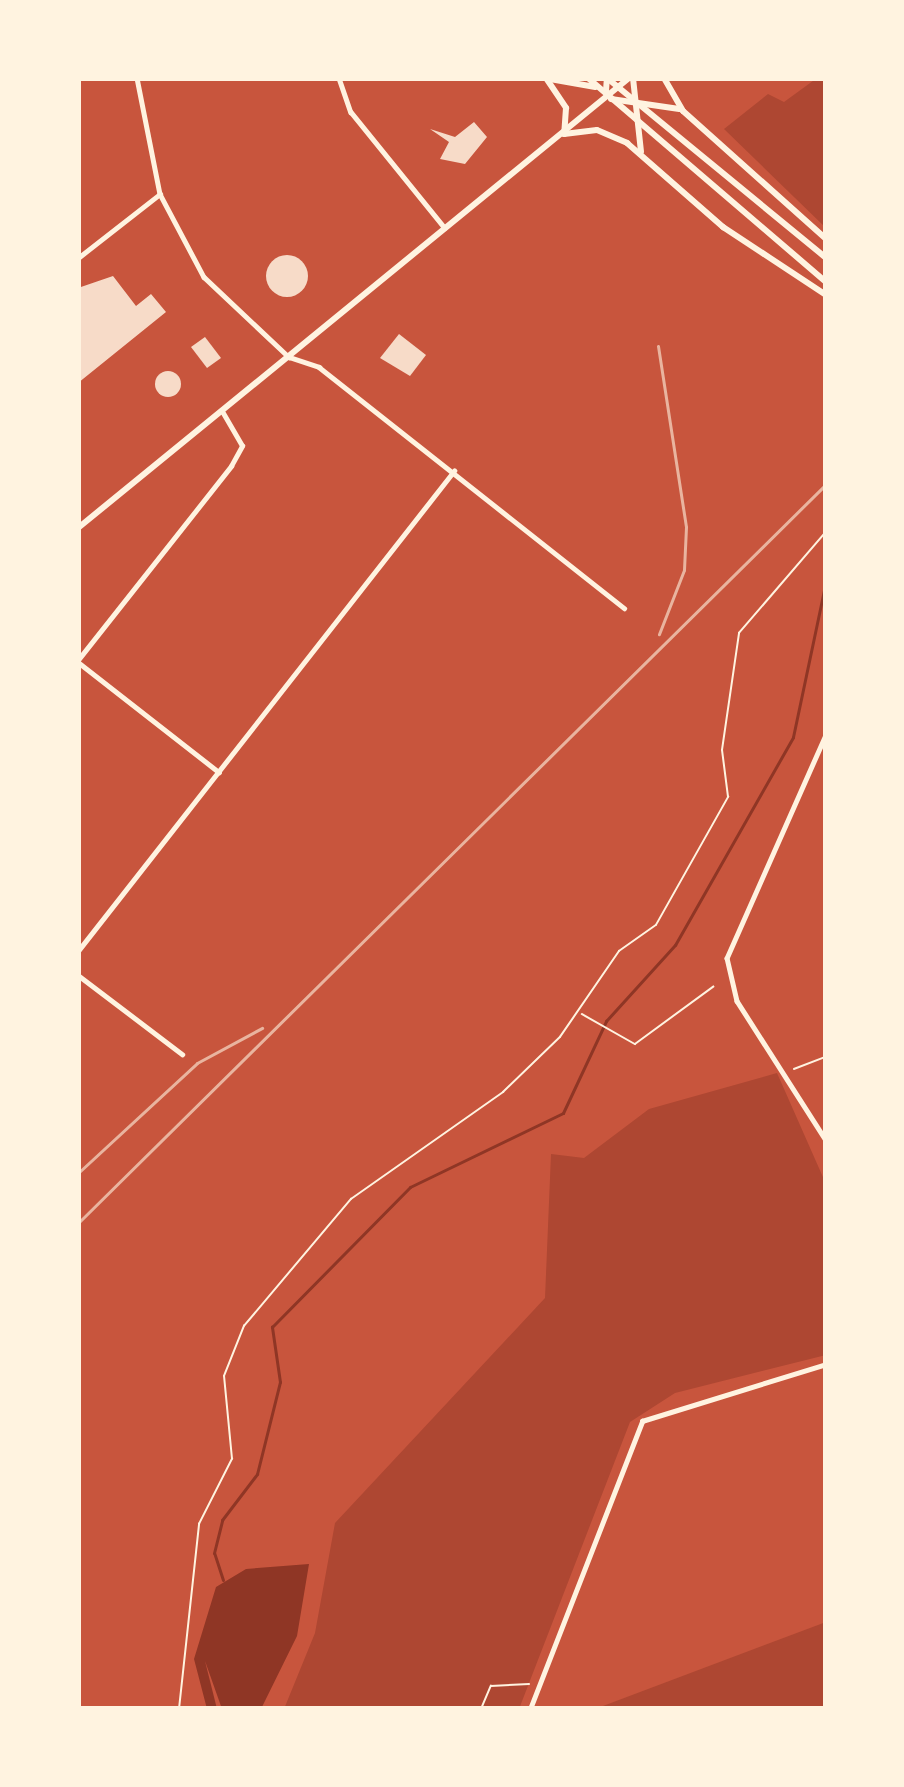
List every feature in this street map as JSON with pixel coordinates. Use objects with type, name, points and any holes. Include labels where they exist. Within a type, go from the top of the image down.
[{"type":"main road","points":[[546,78],[564,102],[564,134]]},
{"type":"main road","points":[[546,78],[607,82],[630,78]]},
{"type":"main road","points":[[588,78],[826,282]]},
{"type":"main road","points":[[630,78],[628,97],[643,156]]},
{"type":"main road","points":[[78,528],[630,78]]},
{"type":"main road","points":[[664,78],[682,111],[826,238]]},
{"type":"main road","points":[[600,102],[607,82]]},
{"type":"main road","points":[[607,82],[826,258]]},
{"type":"main road","points":[[600,102],[628,97],[682,111]]},
{"type":"main road","points":[[564,134],[597,130],[643,156],[723,227],[826,295]]},
{"type":"street","points":[[137,78],[160,194],[205,277],[290,357],[319,367],[624,608]]},
{"type":"street","points":[[339,78],[351,112],[446,229]]},
{"type":"street","points":[[78,258],[160,194]]},
{"type":"street","points":[[219,772],[78,661],[231,466],[242,446],[222,412]]},
{"type":"street","points":[[78,951],[454,471]]},
{"type":"street","points":[[826,735],[727,958],[737,1001],[789,1073],[826,1140]]},
{"type":"street","points":[[78,975],[182,1054]]},
{"type":"street","points":[[530,1709],[642,1421],[826,1364]]},
{"type":"path","points":[[179,1709],[200,1524],[232,1459],[224,1376],[244,1326],[351,1199],[503,1092],[579,1012],[701,857],[730,787],[722,750],[740,633],[826,532]]},
{"type":"path","points":[[579,1012],[618,1039],[635,1044],[713,987]]},
{"type":"path","points":[[783,1080],[826,1057]]},
{"type":"path","points":[[481,1709],[491,1686],[539,1686]]},
{"type":"shaded area","points":[[817,78],[826,78],[826,228],[724,129],[768,94],[784,102]]},
{"type":"shaded area","points":[[777,1073],[826,1184],[826,1355],[675,1393],[630,1422],[519,1709],[284,1709],[315,1633],[335,1523],[545,1298],[551,1154],[584,1158],[649,1109]]},
{"type":"shaded area","points":[[309,1564],[297,1636],[261,1709],[222,1709],[205,1661],[217,1709],[207,1709],[194,1659],[216,1587],[246,1569]]},
{"type":"shaded area","points":[[826,1622],[826,1709],[595,1709]]},
{"type":"building","points":[[474,122],[487,137],[465,164],[440,159],[449,142],[430,129],[455,137]]},
{"type":"building","points":[[287,255],[302,261],[308,276],[302,291],[287,297],[272,291],[266,276],[272,261]]},
{"type":"building","points":[[113,276],[136,306],[151,294],[166,312],[78,383],[78,288]]},
{"type":"building","points":[[399,334],[426,355],[410,376],[380,358]]},
{"type":"building","points":[[205,337],[221,358],[207,368],[191,347]]},
{"type":"building","points":[[168,371],[181,384],[168,397],[155,384]]},
{"type":"waterway","points":[[223,1580],[214,1553],[222,1520],[257,1474],[280,1382],[272,1327],[410,1187],[563,1113],[606,1021],[675,945],[793,737],[826,580]]},
{"type":"railway","points":[[658,346],[686,527],[684,570],[659,634]]},
{"type":"railway","points":[[78,1223],[826,484]]},
{"type":"railway","points":[[78,1173],[197,1063],[262,1028]]}]
